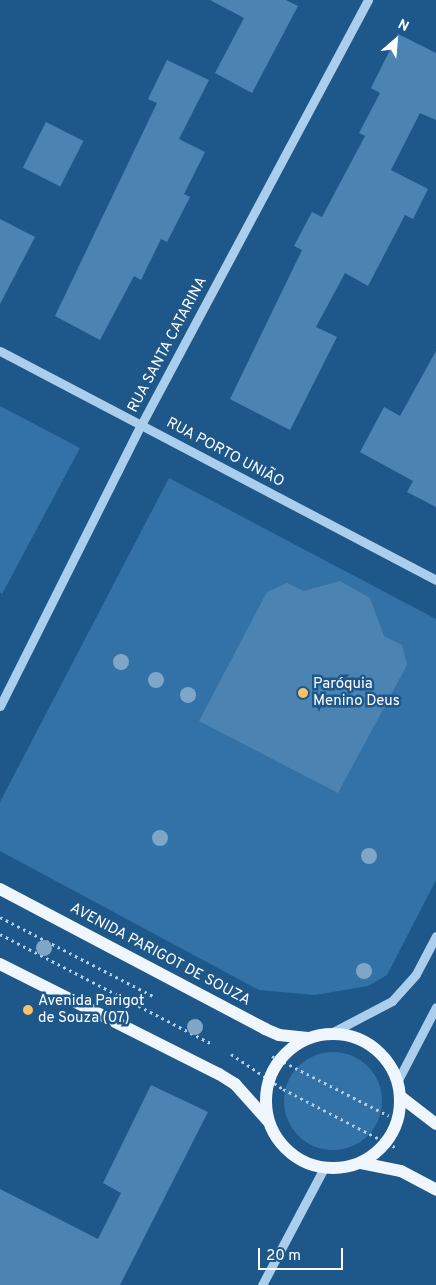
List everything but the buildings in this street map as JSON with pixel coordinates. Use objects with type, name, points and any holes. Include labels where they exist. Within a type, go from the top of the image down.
[{"type":"main road","name":"AVENIDA PARIGOT DE SOUZA","points":[[0,889],[265,1029],[279,1035],[308,1038]]},
{"type":"main road","points":[[0,964],[219,1074],[235,1084],[268,1121],[290,1152],[324,1168],[361,1164],[401,1171],[436,1190]]},
{"type":"main road","points":[[268,1121],[265,1100],[269,1079],[290,1047],[308,1038],[331,1033],[354,1036],[375,1047],[388,1060],[398,1080],[401,1097],[397,1122],[386,1143],[361,1164]]},
{"type":"main road","points":[[401,1097],[436,1124]]},
{"type":"street","name":"RUA SANTA CATARINA","points":[[0,706],[141,425],[368,0]]},
{"type":"street","name":"RUA PORTO UNIÃO","points":[[0,350],[436,580]]},
{"type":"street","points":[[331,1033],[392,1001],[416,974],[436,936]]},
{"type":"street","points":[[398,1080],[436,1007]]},
{"type":"street","points":[[262,1285],[324,1168]]},
{"type":"shaded area","points":[[0,406],[80,448],[2,594],[0,592]]},
{"type":"shaded area","points":[[169,478],[436,619],[436,880],[387,975],[368,986],[315,995],[259,990],[0,851],[0,802]]},
{"type":"shaded area","points":[[333,1052],[352,1055],[368,1066],[379,1082],[382,1101],[379,1120],[368,1136],[352,1147],[333,1150],[314,1147],[298,1136],[287,1120],[284,1101],[287,1082],[298,1066],[314,1055]]},
{"type":"place","name":"Paróquia Menino Deus","points":[[303,693]]},
{"type":"place","name":"Avenida Parigot de Souza (07)","points":[[28,1010]]}]
